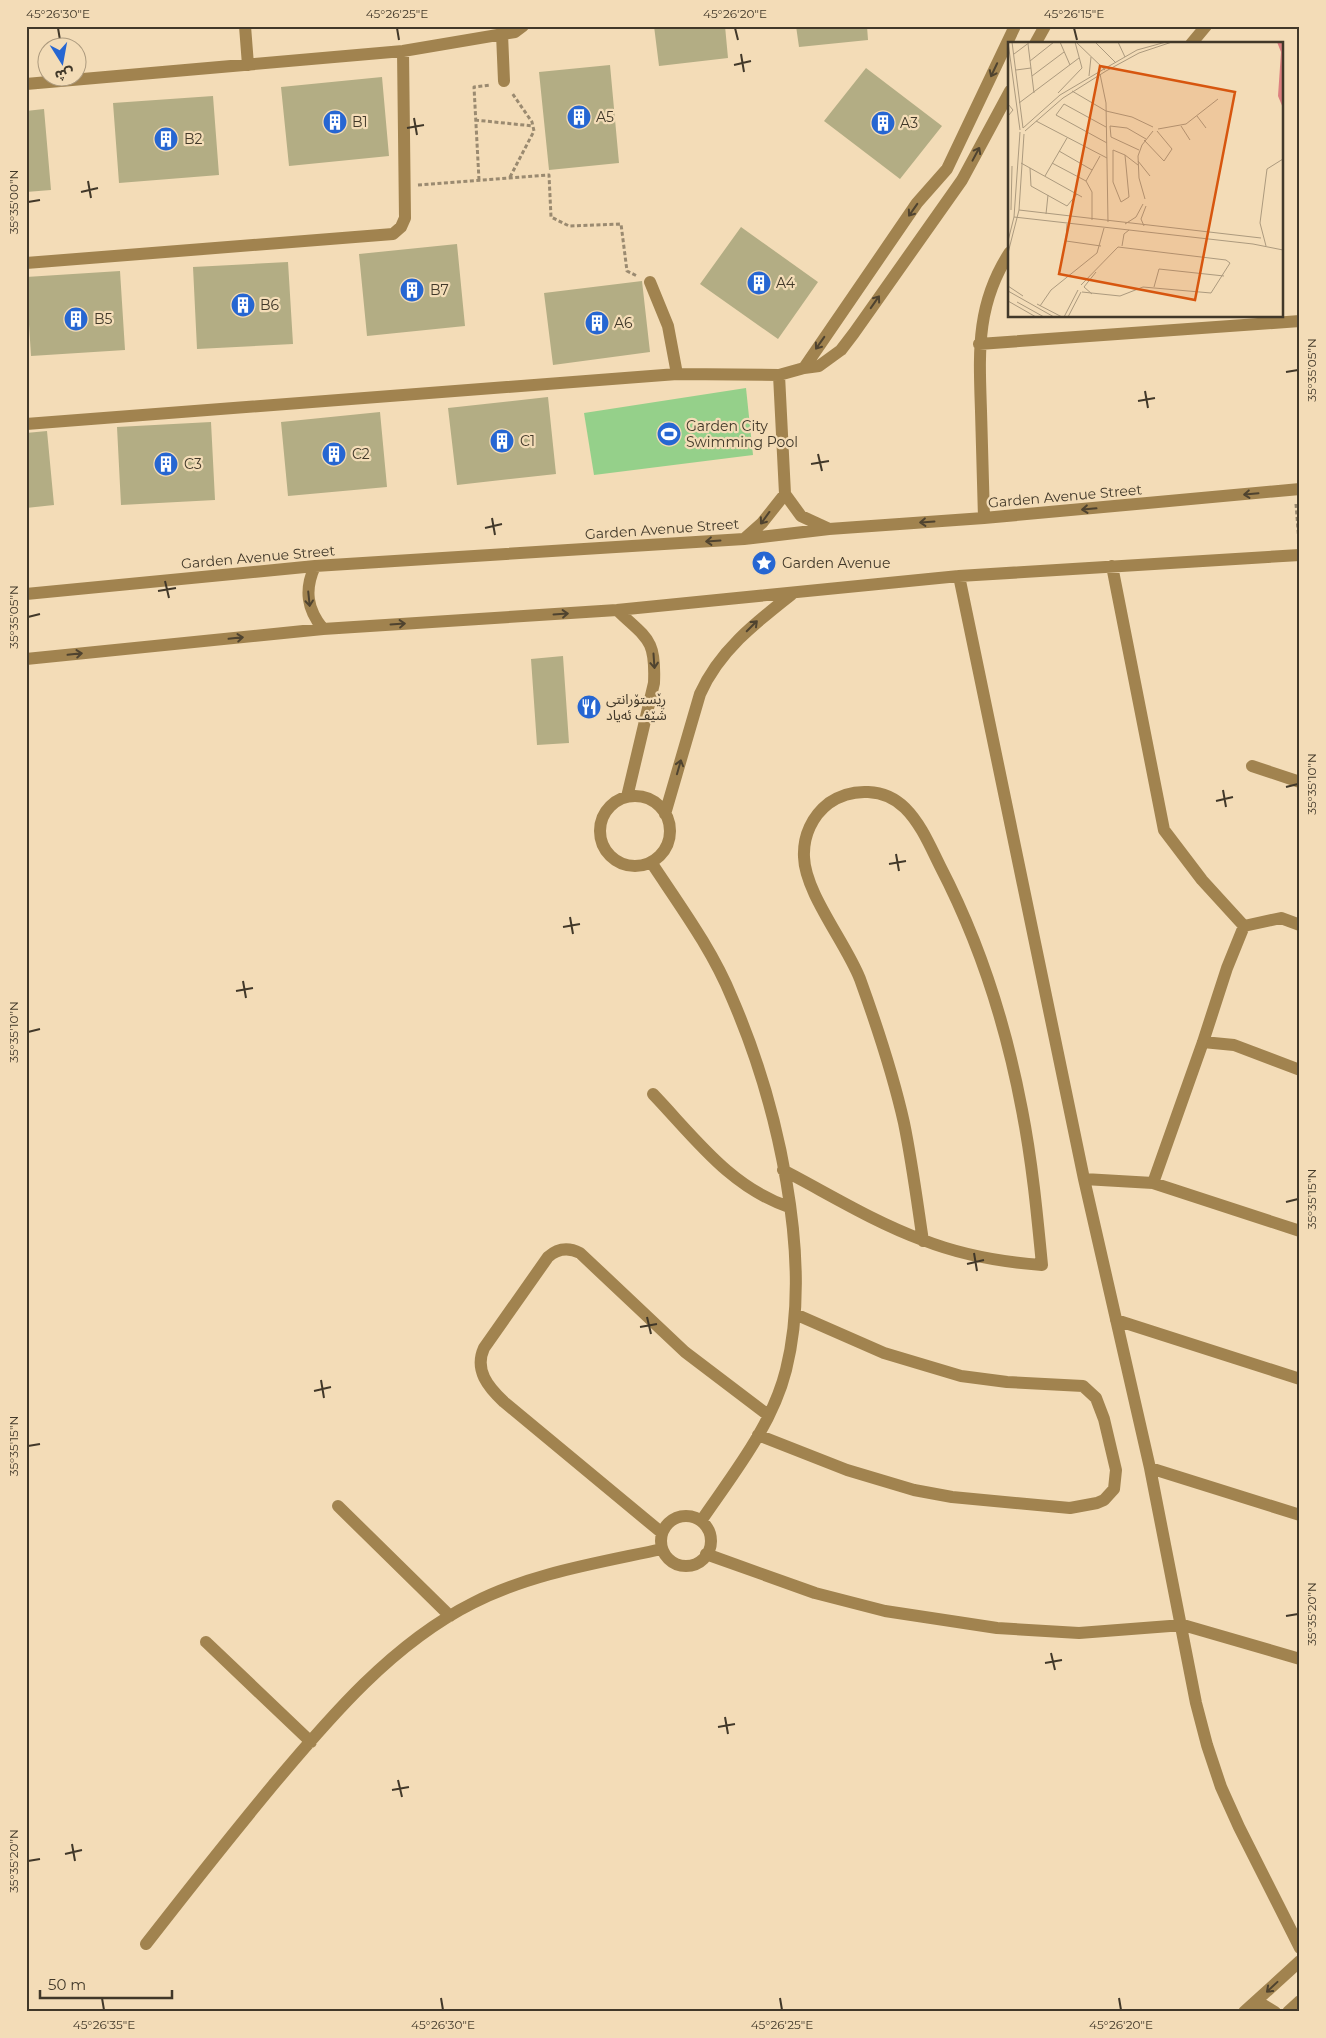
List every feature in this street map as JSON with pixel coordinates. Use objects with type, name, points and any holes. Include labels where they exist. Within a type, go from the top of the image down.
[{"type":"street","points":[[245,26],[248,65]]},
{"type":"street","points":[[26,84],[403,51],[514,32],[523,26]]},
{"type":"street","points":[[804,368],[917,203],[947,169],[1014,26]]},
{"type":"street","points":[[1036,42],[1044,26]]},
{"type":"street","points":[[1193,42],[1206,26]]},
{"type":"street","points":[[502,34],[505,82]]},
{"type":"street","points":[[26,263],[393,234],[401,227],[405,218],[403,51]]},
{"type":"street","points":[[26,424],[677,374],[779,375],[819,366],[841,350],[962,180],[1008,95]]},
{"type":"street","points":[[947,169],[962,180]]},
{"type":"street","points":[[984,518],[979,344],[986,301],[994,280],[1008,256]]},
{"type":"street","points":[[650,282],[668,326],[677,374]]},
{"type":"street","points":[[979,344],[1300,322]]},
{"type":"street","points":[[779,375],[785,494],[801,516],[829,529]]},
{"type":"street","name":"Garden Avenue Street","points":[[26,594],[315,566],[744,539],[829,529],[984,518],[1297,489]]},
{"type":"street","points":[[744,539],[762,523],[785,494]]},
{"type":"street","points":[[26,659],[323,629],[617,610],[959,576],[1300,555]]},
{"type":"street","points":[[315,566],[311,575],[308,596],[313,616],[323,629]]},
{"type":"street","points":[[1112,566],[1164,830],[1202,880],[1244,926]]},
{"type":"street","points":[[959,576],[1084,1179],[1150,1468],[1183,1625],[1196,1703],[1221,1787],[1300,1948]]},
{"type":"street","points":[[665,814],[700,694],[706,680],[732,644],[758,620],[792,594]]},
{"type":"street","points":[[617,610],[652,644],[655,664],[654,683],[627,797]]},
{"type":"street","points":[[1252,766],[1300,782]]},
{"type":"street","points":[[784,1170],[862,1212],[923,1241],[992,1260],[1042,1265],[1037,1209],[1022,1110],[1001,1018],[984,965],[946,879],[917,822],[902,805],[888,796],[877,793],[854,792],[831,802],[813,820],[805,844],[805,868],[814,892],[837,932],[859,977],[884,1053],[904,1124],[923,1241]]},
{"type":"street","points":[[638,796],[649,799],[658,805],[665,814],[670,835],[666,846],[651,862],[641,866],[629,866],[617,862],[608,854],[602,844],[600,826],[607,809],[616,801],[638,796]]},
{"type":"street","points":[[651,862],[713,959],[732,997],[770,1104],[784,1170],[794,1256],[796,1314],[786,1372],[758,1435],[701,1521]]},
{"type":"street","points":[[1244,926],[1281,918],[1300,925]]},
{"type":"street","points":[[1153,1183],[1227,968],[1244,926]]},
{"type":"street","points":[[1203,1042],[1234,1045],[1300,1070]]},
{"type":"street","points":[[653,1094],[718,1163],[742,1185],[770,1201],[789,1208]]},
{"type":"street","points":[[1084,1179],[1153,1183],[1300,1231]]},
{"type":"street","points":[[662,1533],[504,1402],[485,1382],[480,1364],[484,1348],[548,1257],[553,1253],[567,1249],[580,1253],[685,1352],[768,1415]]},
{"type":"street","points":[[758,1435],[855,1472],[914,1490],[952,1497],[1070,1508],[1104,1500],[1114,1489],[1116,1470],[1104,1419],[1096,1398],[1083,1386],[1007,1382],[953,1374],[892,1356],[796,1314]]},
{"type":"street","points":[[1116,1320],[1300,1379]]},
{"type":"street","points":[[1150,1468],[1300,1515]]},
{"type":"street","points":[[338,1506],[450,1616]]},
{"type":"street","points":[[686,1516],[701,1521],[710,1534],[711,1542],[706,1554],[698,1563],[682,1566],[667,1558],[662,1549],[664,1527],[678,1517],[686,1516]]},
{"type":"street","points":[[146,1944],[216,1852],[311,1742],[367,1682],[404,1649],[450,1616],[483,1598],[527,1581],[662,1549]]},
{"type":"street","points":[[706,1554],[853,1604],[927,1618],[997,1628],[1079,1633],[1183,1625],[1300,1659]]},
{"type":"street","points":[[206,1642],[311,1742]]},
{"type":"street","points":[[1244,2012],[1300,1961]]},
{"type":"street","points":[[1257,2001],[1275,2012]]},
{"type":"street","points":[[1288,2012],[1300,2001]]},
{"type":"path","points":[[479,180],[474,87],[505,82],[533,126],[534,131],[510,178]]},
{"type":"path","points":[[475,120],[533,126]]},
{"type":"path","points":[[405,186],[549,174],[551,216],[569,226],[621,224],[627,271],[650,282]]},
{"type":"path","points":[[1297,489],[1300,545]]},
{"type":"shaded area","name":"Garden City Swimming Pool","points":[[746,388],[753,455],[594,475],[584,413]]},
{"type":"building","points":[[654,26],[725,26],[728,58],[659,66]]},
{"type":"building","points":[[796,26],[867,26],[868,40],[799,47]]},
{"type":"building","name":"A5","points":[[610,65],[619,163],[549,170],[539,72]]},
{"type":"building","name":"A3","points":[[866,68],[942,126],[900,179],[824,121]]},
{"type":"building","name":"B1","points":[[382,77],[389,156],[289,166],[281,87]]},
{"type":"building","name":"B2","points":[[213,96],[219,175],[119,183],[113,103]]},
{"type":"building","points":[[44,109],[51,190],[26,192],[26,111]]},
{"type":"building","name":"A4","points":[[741,227],[818,282],[778,339],[700,284]]},
{"type":"building","name":"B7","points":[[457,244],[465,326],[367,336],[359,254]]},
{"type":"building","name":"B6","points":[[288,262],[293,344],[197,349],[193,267]]},
{"type":"building","name":"B5","points":[[120,271],[125,350],[31,356],[26,277]]},
{"type":"building","name":"A6","points":[[642,281],[650,352],[553,365],[544,293]]},
{"type":"building","name":"C1","points":[[548,397],[556,474],[457,485],[448,408]]},
{"type":"building","name":"C2","points":[[380,412],[387,487],[288,496],[281,422]]},
{"type":"building","name":"C3","points":[[211,422],[215,500],[121,505],[117,427]]},
{"type":"building","points":[[47,431],[54,505],[26,508],[26,433]]},
{"type":"building","points":[[563,656],[569,743],[537,745],[531,659]]},
{"type":"place","name":"A5","points":[[579,117]]},
{"type":"place","name":"B1","points":[[335,122]]},
{"type":"place","name":"A3","points":[[883,123]]},
{"type":"place","name":"B2","points":[[166,139]]},
{"type":"place","name":"A4","points":[[759,283]]},
{"type":"place","name":"B7","points":[[412,290]]},
{"type":"place","name":"B6","points":[[243,305]]},
{"type":"place","name":"B5","points":[[76,319]]},
{"type":"place","name":"A6","points":[[597,323]]},
{"type":"place","name":"Garden City Swimming Pool","points":[[669,434]]},
{"type":"place","name":"C1","points":[[502,441]]},
{"type":"place","name":"C2","points":[[334,454]]},
{"type":"place","name":"C3","points":[[166,464]]},
{"type":"place","name":"Garden Avenue","points":[[764,563]]},
{"type":"place","name":"ڕێستۆرانتی شێف ئەیاد","points":[[589,707]]}]
